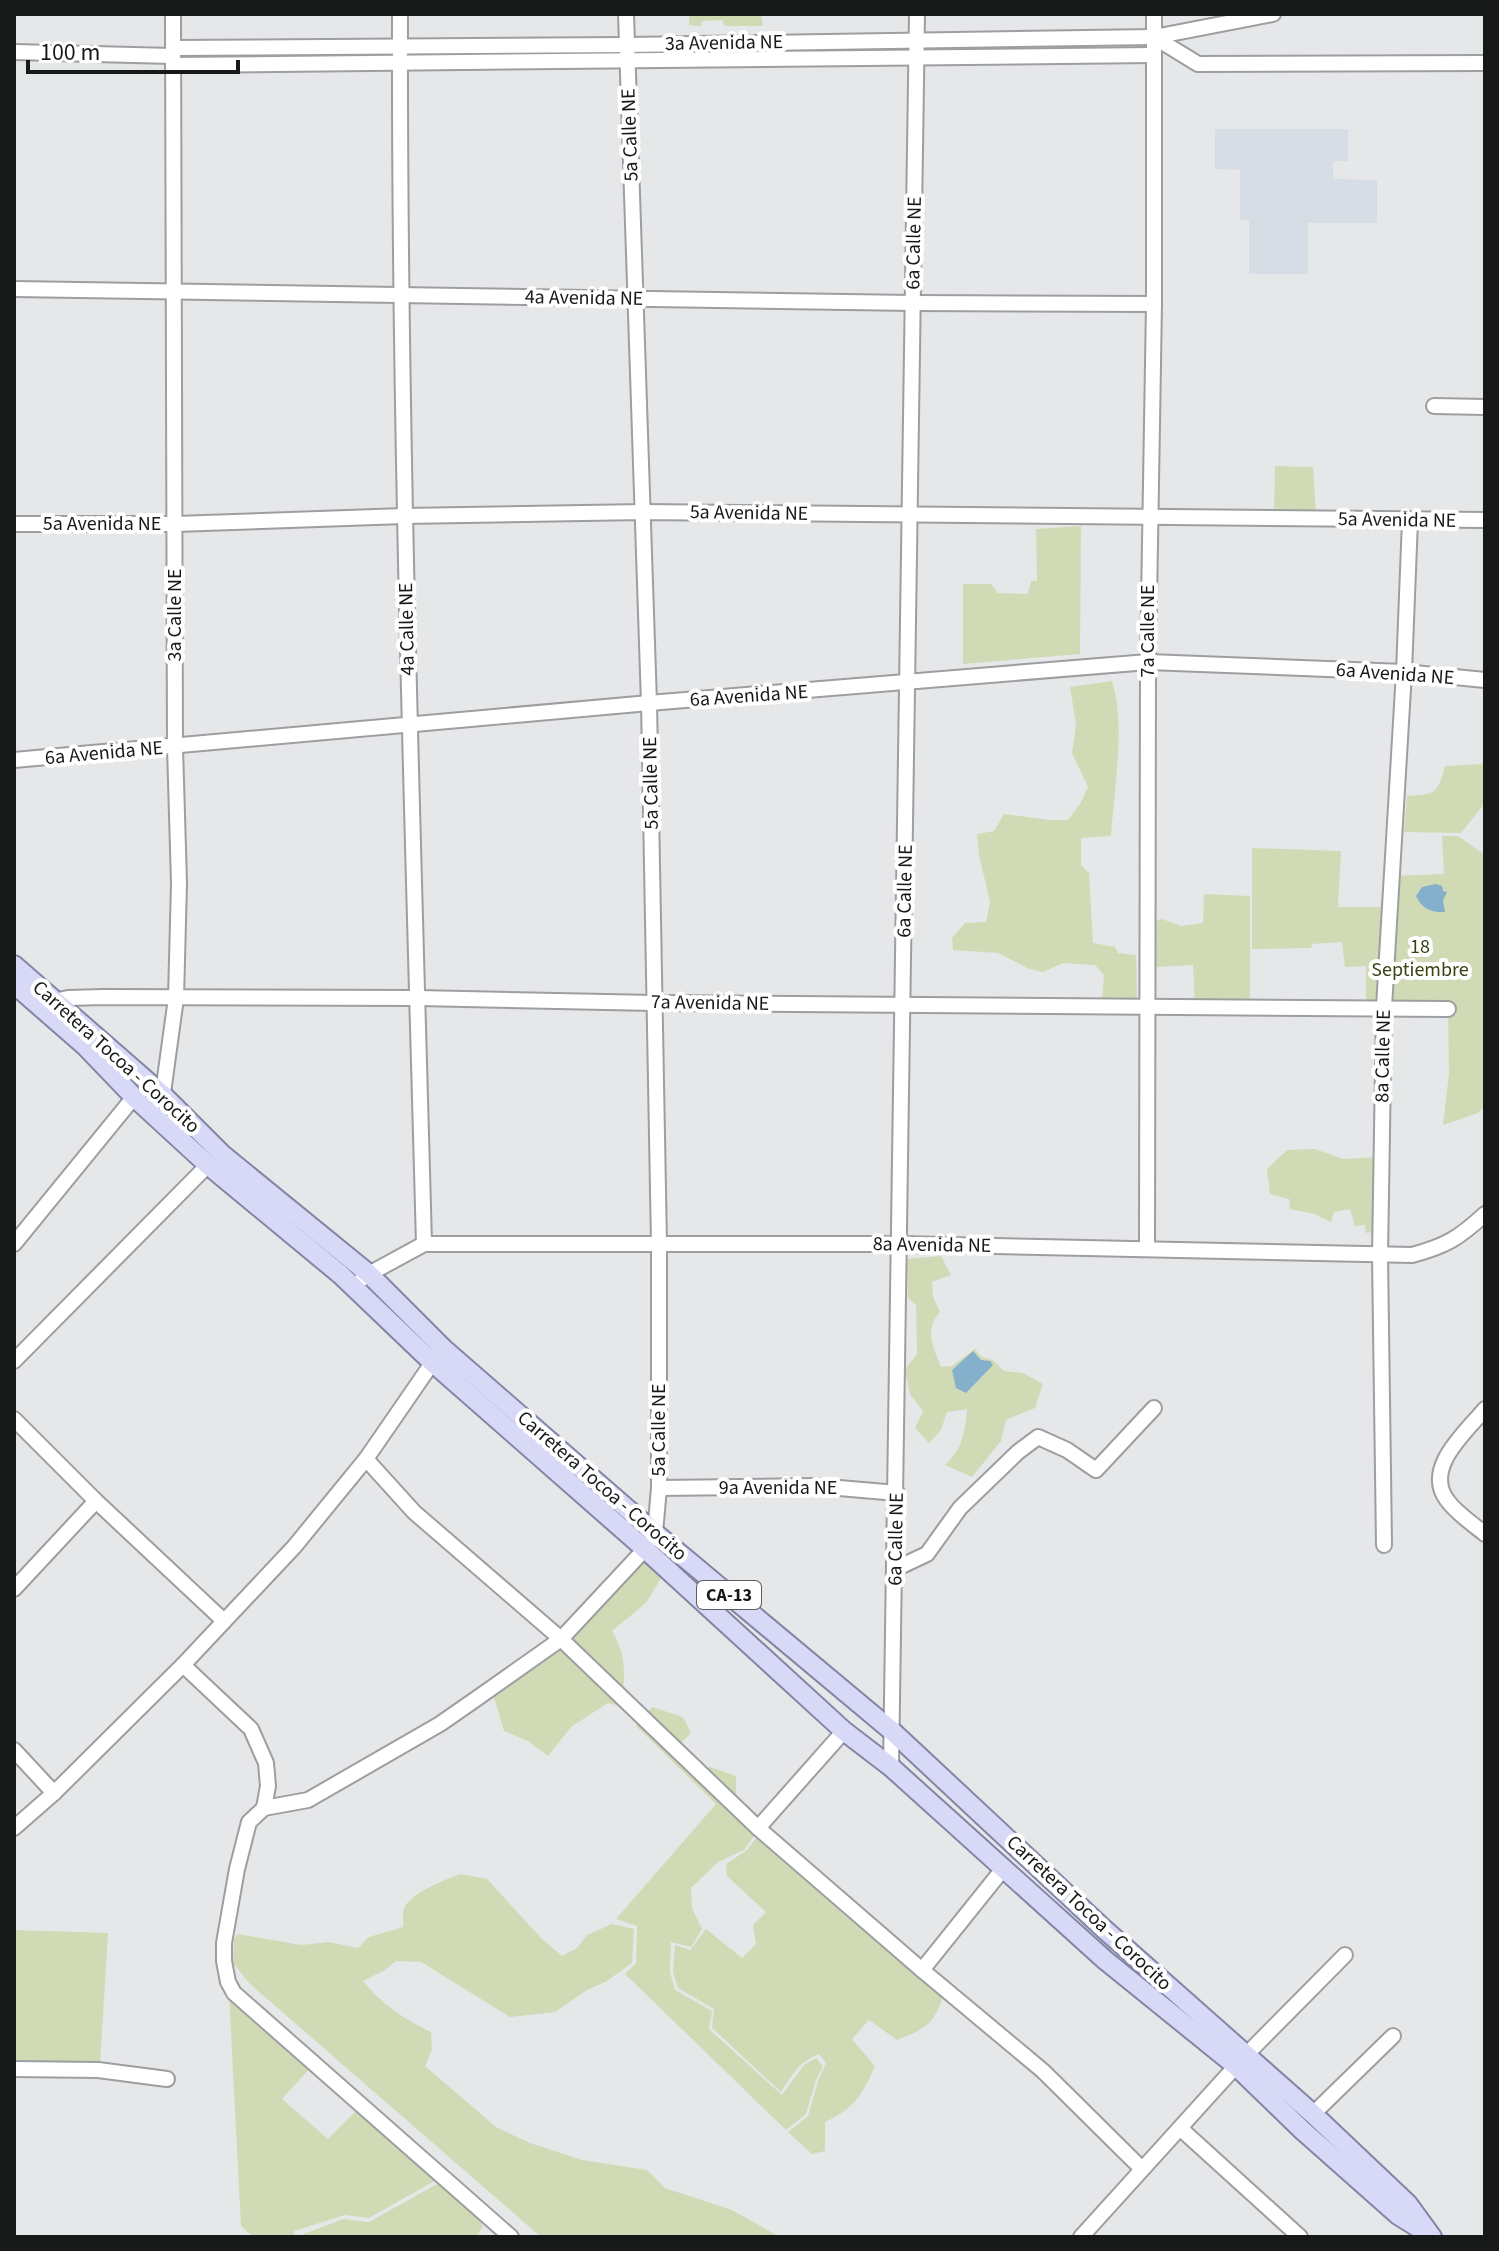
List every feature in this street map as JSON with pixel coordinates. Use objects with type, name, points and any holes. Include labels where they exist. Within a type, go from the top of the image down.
[{"type":"main road","name":"Carretera Tocoa - Corocito","points":[[14,965],[134,1097],[208,1165],[438,1356],[650,1541],[892,1731],[1241,2061],[1302,2130],[1398,2215],[1432,2237]]},
{"type":"main road","name":"Carretera Tocoa - Corocito","points":[[14,984],[45,1002],[163,1095],[223,1155],[369,1274],[438,1356]]},
{"type":"main road","name":"Carretera Tocoa - Corocito","points":[[650,1541],[844,1731],[891,1767],[1105,1960],[1313,2114],[1408,2204],[1432,2237]]},
{"type":"street","name":"3a Calle NE","points":[[157,1119],[176,998],[179,883],[175,747],[173,14]]},
{"type":"street","name":"4a Calle NE","points":[[400,14],[404,516],[424,1244]]},
{"type":"street","name":"5a Calle NE","points":[[626,14],[644,512],[659,1244],[659,1488],[650,1541]]},
{"type":"street","name":"6a Calle NE","points":[[891,1767],[917,14]]},
{"type":"street","name":"7a Calle NE","points":[[1147,1249],[1154,14]]},
{"type":"street","name":"3a Avenida NE","points":[[14,52],[173,56],[400,47],[1154,37],[1273,14]]},
{"type":"street","points":[[1154,37],[1198,64],[1485,63]]},
{"type":"street","points":[[173,56],[400,63],[1154,55]]},
{"type":"street","name":"4a Avenida NE","points":[[14,289],[1154,304]]},
{"type":"street","points":[[1434,406],[1485,407]]},
{"type":"street","name":"5a Avenida NE","points":[[14,524],[175,524],[644,512],[1485,520]]},
{"type":"street","name":"8a Calle NE","points":[[1384,1545],[1380,1255],[1384,1007],[1410,520]]},
{"type":"street","name":"6a Avenida NE","points":[[14,760],[1148,662],[1404,672],[1485,680]]},
{"type":"street","name":"7a Avenida NE","points":[[45,1002],[103,997],[418,998],[654,1003],[1448,1009]]},
{"type":"street","points":[[14,1244],[134,1097]]},
{"type":"street","points":[[14,1361],[208,1165]]},
{"type":"street","name":"8a Avenida NE","points":[[424,1244],[900,1244],[1412,1255],[1439,1248],[1463,1235],[1485,1214]]},
{"type":"street","points":[[353,1287],[369,1274],[424,1244]]},
{"type":"street","points":[[14,1828],[54,1793],[183,1665],[294,1547],[366,1459],[438,1356]]},
{"type":"street","points":[[895,1569],[927,1554],[960,1508],[1038,1437],[1067,1450],[1096,1470],[1154,1408]]},
{"type":"street","points":[[1485,1409],[1445,1456],[1441,1482],[1446,1499],[1485,1534]]},
{"type":"street","points":[[14,1419],[224,1621]]},
{"type":"street","points":[[366,1459],[414,1512],[561,1639],[758,1828],[1043,2071],[1142,2169]]},
{"type":"street","name":"9a Avenida NE","points":[[659,1488],[816,1486],[897,1493]]},
{"type":"street","points":[[14,1589],[96,1501]]},
{"type":"street","points":[[511,2237],[234,1993],[228,1982],[224,1961],[226,1927],[249,1822],[264,1808],[308,1800],[440,1724],[561,1639],[650,1541]]},
{"type":"street","points":[[183,1665],[251,1729],[266,1763],[268,1786],[264,1808]]},
{"type":"street","points":[[758,1828],[844,1731]]},
{"type":"street","points":[[14,1750],[54,1793]]},
{"type":"street","points":[[922,1970],[1003,1869]]},
{"type":"street","points":[[1081,2237],[1241,2061],[1345,1955]]},
{"type":"street","points":[[1313,2114],[1393,2036]]},
{"type":"street","points":[[14,2069],[98,2070],[167,2079]]},
{"type":"street","points":[[1181,2129],[1300,2237]]},
{"type":"shaded area","points":[[1215,129],[1348,129],[1348,161],[1333,161],[1333,179],[1377,180],[1377,223],[1308,223],[1308,274],[1249,274],[1249,220],[1240,220],[1240,170],[1215,169]]},
{"type":"green space","points":[[689,14],[761,14],[763,26],[725,26],[722,20],[702,21],[701,26],[689,25]]},
{"type":"green space","points":[[1275,466],[1313,467],[1316,515],[1274,514]]},
{"type":"green space","points":[[1081,526],[1080,654],[963,664],[963,584],[991,584],[998,593],[1028,594],[1031,581],[1037,581],[1036,529]]},
{"type":"green space","points":[[1112,681],[1119,737],[1111,836],[1081,838],[1081,865],[1089,873],[1093,943],[1115,947],[1118,953],[1136,955],[1137,1000],[1102,1000],[1104,975],[1095,965],[1063,963],[1043,972],[1029,969],[998,953],[953,950],[952,938],[965,923],[986,922],[990,902],[977,834],[994,831],[1004,814],[1068,820],[1080,804],[1088,787],[1072,753],[1076,725],[1070,687]]},
{"type":"green space","points":[[1485,755],[1485,803],[1461,833],[1404,832],[1407,796],[1434,791],[1445,766],[1482,764]]},
{"type":"green space","name":"18 Septiembre","points":[[1442,836],[1458,836],[1485,855],[1485,1106],[1478,1113],[1443,1125],[1449,1073],[1448,1009],[1384,1007],[1392,876],[1444,874]]},
{"type":"green space","points":[[1252,848],[1341,851],[1338,907],[1386,907],[1381,1004],[1366,1003],[1366,966],[1345,967],[1342,942],[1312,944],[1311,948],[1252,949]]},
{"type":"green space","points":[[1204,894],[1250,896],[1250,1005],[1195,1004],[1193,965],[1155,967],[1156,921],[1162,919],[1181,926],[1203,923]]},
{"type":"green space","points":[[1315,1149],[1343,1159],[1379,1157],[1379,1231],[1366,1233],[1365,1225],[1355,1226],[1350,1209],[1334,1212],[1331,1222],[1314,1214],[1290,1209],[1289,1199],[1270,1194],[1267,1169],[1287,1150]]},
{"type":"green space","points":[[941,1256],[951,1275],[932,1282],[933,1297],[940,1312],[931,1332],[941,1367],[952,1366],[975,1349],[1004,1371],[1023,1373],[1043,1384],[1035,1408],[1006,1420],[1001,1441],[972,1477],[945,1465],[962,1440],[967,1409],[947,1412],[941,1430],[929,1443],[915,1428],[923,1411],[910,1394],[905,1369],[917,1354],[916,1305],[908,1298],[907,1259]]},
{"type":"green space","points":[[648,1556],[663,1575],[646,1603],[612,1631],[624,1668],[620,1706],[608,1703],[571,1727],[548,1756],[528,1741],[504,1731],[493,1694]]},
{"type":"green space","points":[[652,1707],[683,1717],[691,1733],[676,1748],[700,1771],[710,1767],[736,1776],[736,1797],[750,1808],[756,1833],[744,1850],[718,1862],[691,1888],[692,1908],[702,1929],[691,1947],[671,1942],[670,1972],[675,1990],[712,2011],[709,2029],[782,2095],[804,2065],[816,2058],[823,2066],[806,2114],[786,2130],[625,1974],[636,1963],[637,1926],[616,1919],[716,1804],[636,1726]]},
{"type":"green space","points":[[759,1834],[943,1996],[932,2020],[914,2033],[897,2040],[869,2020],[852,2039],[875,2066],[856,2100],[825,2122],[825,2151],[812,2154],[788,2132],[808,2116],[826,2063],[819,2054],[807,2060],[781,2092],[712,2028],[714,2009],[678,1988],[673,1972],[675,1945],[690,1950],[706,1929],[742,1958],[756,1944],[753,1925],[766,1912],[727,1876],[726,1864],[747,1850]]},
{"type":"green space","points":[[460,1874],[487,1879],[542,1939],[562,1956],[577,1948],[587,1935],[612,1924],[634,1929],[632,1963],[555,2012],[510,2017],[421,1962],[396,1961],[363,1981],[394,2010],[431,2032],[432,2050],[425,2066],[496,2127],[530,2143],[582,2160],[647,2170],[665,2188],[732,2210],[780,2237],[541,2237],[250,1984],[233,1963],[234,1939],[238,1934],[301,1945],[329,1942],[358,1948],[369,1937],[403,1927],[403,1910],[408,1902],[429,1887]]},
{"type":"green space","points":[[14,1930],[108,1933],[100,2065],[14,2066]]},
{"type":"green space","points":[[229,1993],[310,2068],[282,2099],[328,2139],[358,2109],[438,2179],[369,2218],[345,2215],[294,2231],[294,2237],[253,2237],[241,2226]]},
{"type":"green space","points":[[439,2183],[482,2217],[482,2228],[476,2237],[296,2237],[343,2219],[369,2222]]},
{"type":"water","points":[[1436,884],[1447,892],[1443,900],[1445,912],[1428,909],[1416,896],[1422,887]]},
{"type":"water","points":[[973,1351],[981,1360],[990,1361],[993,1365],[966,1393],[956,1388],[952,1370]]}]
